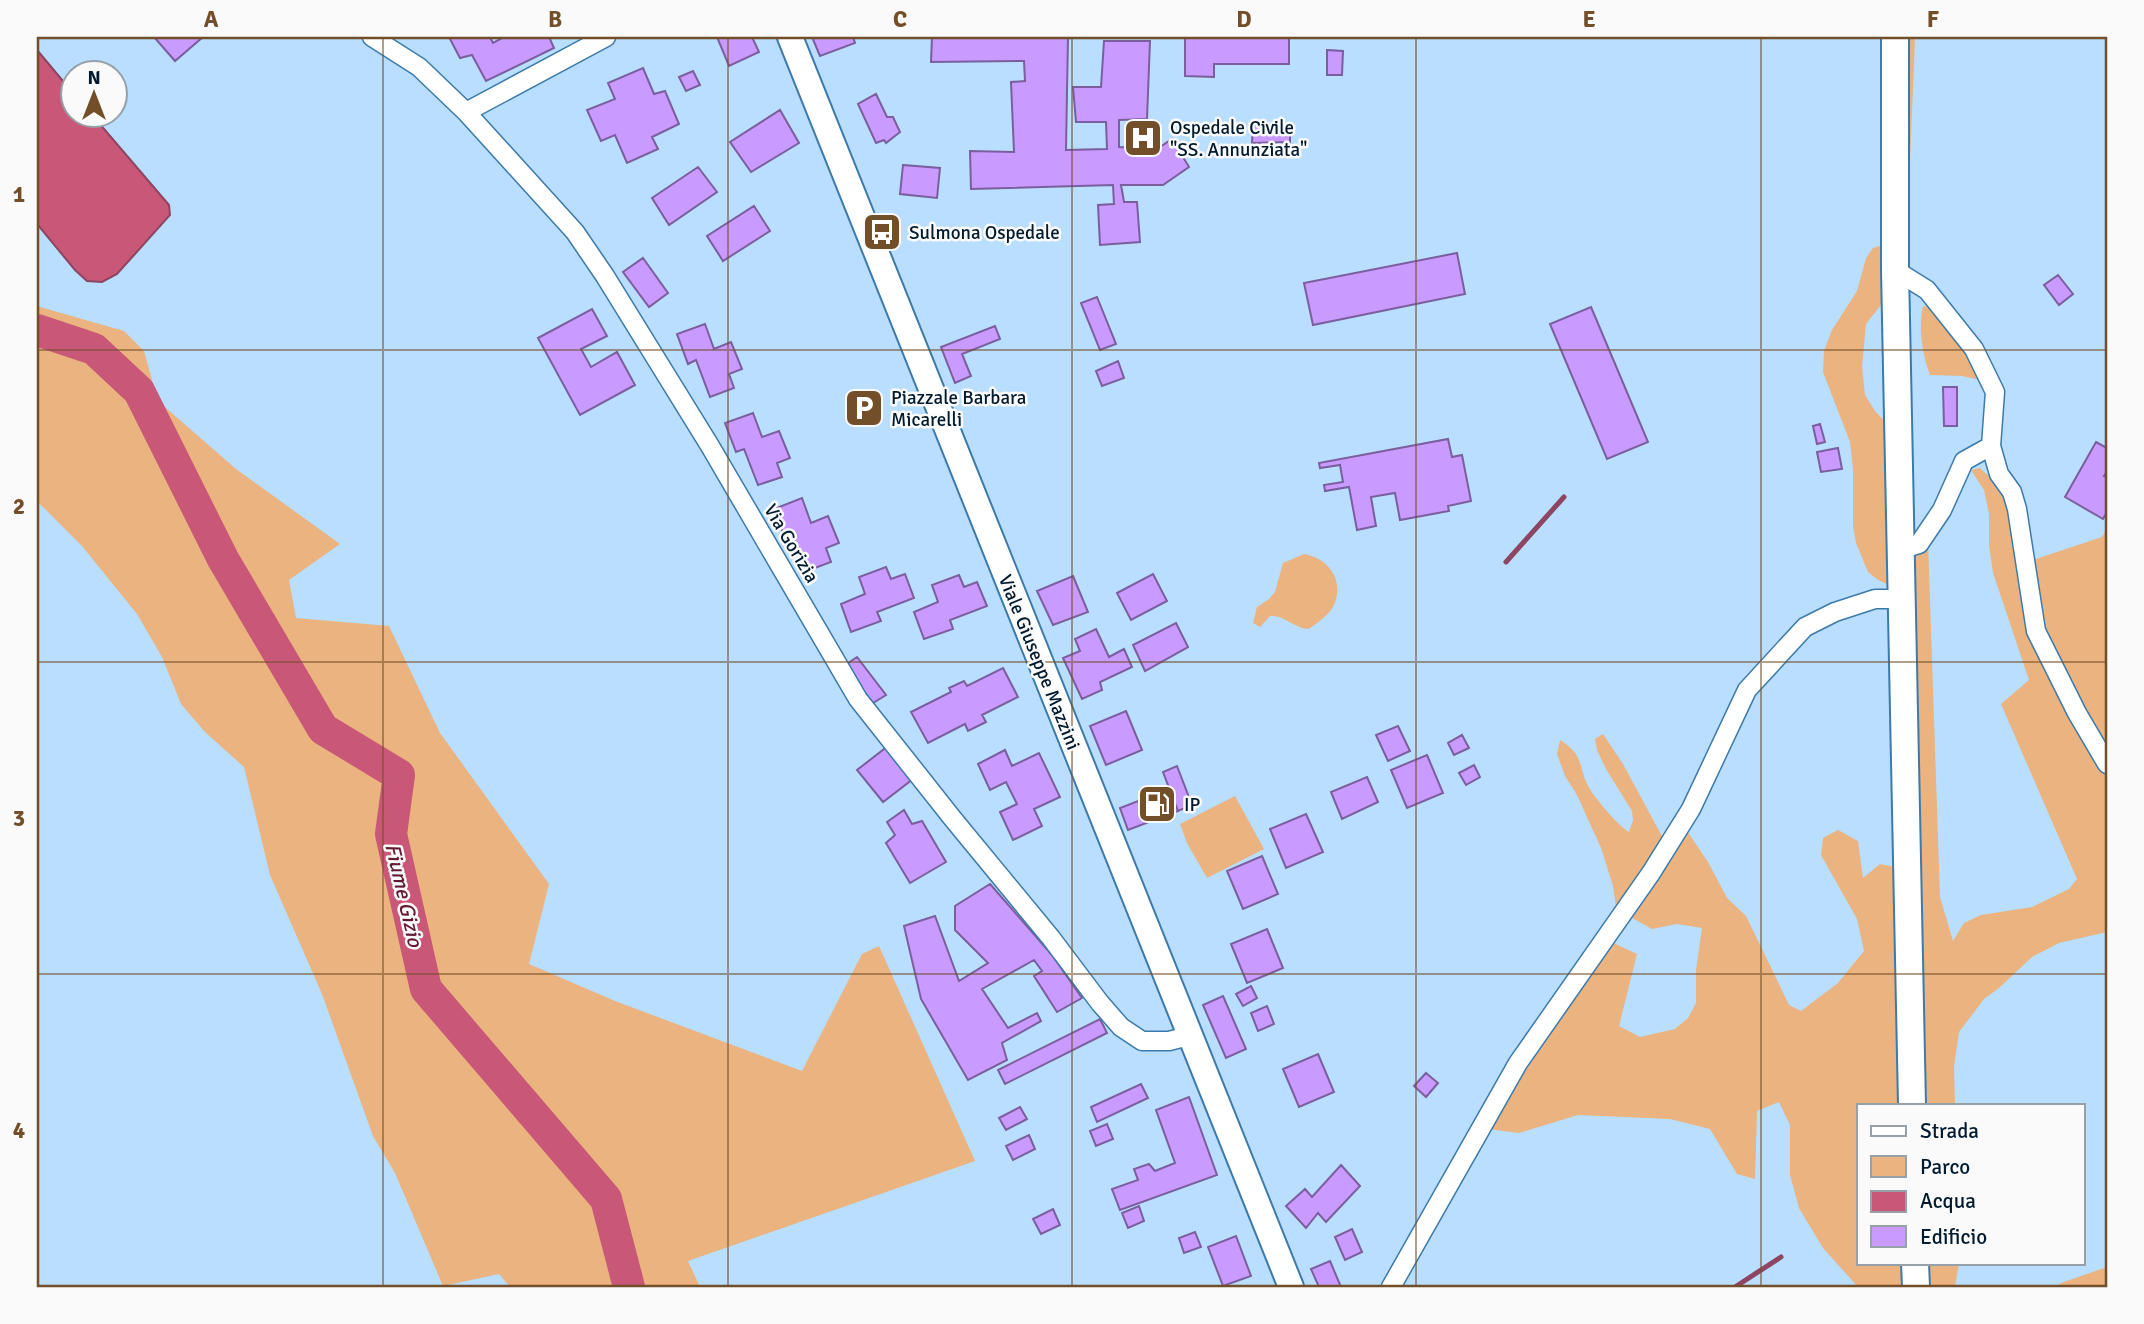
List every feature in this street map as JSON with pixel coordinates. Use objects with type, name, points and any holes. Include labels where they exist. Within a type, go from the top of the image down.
[{"type":"main road","name":"Viale Giuseppe Mazzini","points":[[790,37],[1291,1287]]},
{"type":"main road","points":[[1895,37],[1895,270],[1912,1104]]},
{"type":"main road","points":[[1915,1264],[1916,1287]]},
{"type":"street","name":"Via Gorizia","points":[[372,37],[419,67],[466,112],[547,198],[586,248],[710,446],[858,699],[1051,938],[1100,1003],[1121,1027],[1143,1041],[1169,1041],[1189,1035]]},
{"type":"street","points":[[466,112],[606,37]]},
{"type":"street","points":[[1895,270],[1927,290],[1974,349],[1994,392],[1991,446],[1999,474],[2012,492],[2017,509],[2036,631],[2077,713],[2107,764]]},
{"type":"street","points":[[1900,550],[1919,544],[1942,510],[1964,461],[1991,446]]},
{"type":"street","points":[[1391,1287],[1518,1063],[1651,873],[1691,810],[1747,690],[1805,627],[1835,612],[1875,599],[1901,599]]},
{"type":"green space","points":[[1908,37],[1915,37],[1908,213]]},
{"type":"green space","points":[[1887,244],[1887,297],[1866,324],[1862,366],[1865,395],[1888,425],[1891,586],[1868,572],[1856,543],[1850,442],[1823,372],[1824,351],[1832,330],[1857,291],[1866,258],[1873,248]]},
{"type":"green space","points":[[37,304],[124,331],[144,351],[158,401],[236,469],[340,544],[289,580],[296,618],[389,626],[440,733],[549,884],[529,964],[615,1001],[802,1071],[862,954],[879,946],[975,1161],[688,1261],[700,1287],[510,1287],[499,1274],[443,1286],[395,1173],[373,1136],[322,994],[270,875],[244,767],[205,732],[181,704],[162,657],[137,614],[82,546],[37,501]]},
{"type":"green space","points":[[1923,306],[1933,308],[1945,319],[1984,381],[1962,376],[1930,375],[1922,340]]},
{"type":"green space","points":[[1980,468],[2008,494],[2031,632],[2107,773],[2107,932],[2059,943],[2032,957],[1984,999],[1959,1032],[1954,1067],[1955,1104],[1923,1104],[1911,563],[1928,541],[1940,897],[1953,941],[1964,923],[1981,915],[2032,907],[2069,889],[2077,879],[2001,704],[2029,680],[1993,573],[1989,514],[1984,490],[1971,470]]},
{"type":"green space","points":[[2107,528],[2107,764],[2036,631],[2024,563],[2102,537]]},
{"type":"green space","points":[[1304,554],[1327,565],[1336,579],[1337,596],[1332,608],[1309,629],[1275,616],[1270,616],[1260,627],[1253,623],[1257,607],[1275,592],[1283,563]]},
{"type":"green space","points":[[1603,734],[1623,764],[1664,840],[1617,914],[1613,886],[1601,848],[1557,754],[1560,740],[1577,756],[1588,786],[1596,797],[1629,832],[1633,820],[1632,811],[1597,750],[1595,739]]},
{"type":"green space","points":[[1235,796],[1264,849],[1207,878],[1187,843],[1180,824]]},
{"type":"green space","points":[[1685,828],[1708,862],[1727,898],[1746,916],[1789,1005],[1801,1011],[1838,983],[1864,951],[1857,919],[1821,855],[1823,838],[1838,830],[1858,841],[1863,878],[1880,864],[1899,868],[1904,1104],[1857,1104],[1857,1264],[1907,1264],[1907,1287],[1858,1287],[1823,1248],[1799,1208],[1790,1175],[1790,1125],[1779,1102],[1757,1111],[1755,1179],[1737,1174],[1710,1129],[1670,1119],[1578,1115],[1519,1133],[1487,1129],[1515,1074],[1609,941],[1637,954],[1619,1026],[1640,1037],[1675,1029],[1688,1018],[1696,1003],[1696,970],[1702,928],[1677,924],[1652,929],[1627,915]]},
{"type":"green space","points":[[1926,1264],[1959,1264],[1955,1287],[1927,1287]]},
{"type":"green space","points":[[2107,1267],[2107,1287],[2057,1287],[2061,1283]]},
{"type":"water","points":[[37,50],[60,77],[60,130],[105,130],[169,205],[170,215],[117,274],[102,282],[87,281],[37,224]]},
{"type":"building","points":[[154,37],[203,37],[175,61]]},
{"type":"building","points":[[449,37],[490,37],[493,43],[504,37],[549,37],[554,48],[486,81],[472,55],[460,58]]},
{"type":"building","points":[[717,37],[752,37],[759,52],[729,66]]},
{"type":"building","points":[[812,37],[853,37],[855,43],[820,56]]},
{"type":"building","points":[[932,37],[1068,37],[1066,150],[1107,149],[1106,122],[1076,122],[1073,87],[1101,87],[1104,41],[1150,41],[1147,119],[1119,120],[1119,147],[1157,149],[1172,139],[1189,167],[1163,185],[1121,185],[1124,202],[1137,202],[1140,242],[1100,245],[1098,205],[1114,204],[1113,185],[971,189],[970,151],[1014,152],[1011,82],[1025,81],[1024,61],[931,62]]},
{"type":"building","points":[[1185,37],[1289,37],[1289,64],[1214,64],[1214,77],[1185,76]]},
{"type":"building","points":[[1327,50],[1343,51],[1342,75],[1327,75]]},
{"type":"building","points":[[643,68],[654,94],[665,91],[679,124],[652,137],[658,149],[627,163],[615,135],[601,141],[587,110],[615,99],[608,83]]},
{"type":"building","points":[[693,71],[700,85],[686,91],[679,77]]},
{"type":"building","points":[[876,94],[887,117],[893,117],[900,132],[886,143],[884,140],[876,143],[858,104]]},
{"type":"building","points":[[780,110],[799,143],[751,172],[730,142]]},
{"type":"building","points":[[1290,124],[1290,142],[1252,143],[1253,125]]},
{"type":"building","points":[[903,165],[940,168],[937,198],[900,194]]},
{"type":"building","points":[[698,167],[717,192],[669,225],[652,198]]},
{"type":"building","points":[[754,206],[770,231],[723,261],[707,236]]},
{"type":"building","points":[[1457,253],[1465,294],[1313,325],[1304,283]]},
{"type":"building","points":[[643,258],[668,293],[649,307],[623,272]]},
{"type":"building","points":[[2058,275],[2073,294],[2059,305],[2044,285]]},
{"type":"building","points":[[1097,297],[1116,344],[1100,350],[1081,303]]},
{"type":"building","points":[[1591,307],[1648,442],[1607,459],[1550,324]]},
{"type":"building","points":[[592,309],[607,336],[581,349],[591,367],[617,352],[635,385],[580,415],[538,338]]},
{"type":"building","points":[[705,324],[714,349],[731,342],[742,369],[729,374],[734,388],[710,397],[696,360],[688,364],[677,334]]},
{"type":"building","points":[[995,326],[1000,339],[962,354],[971,376],[955,383],[941,347]]},
{"type":"building","points":[[1118,361],[1124,378],[1102,386],[1096,371]]},
{"type":"building","points":[[1943,387],[1957,387],[1957,426],[1944,426]]},
{"type":"building","points":[[753,413],[762,437],[779,431],[790,458],[777,463],[782,477],[758,485],[744,449],[736,452],[725,423]]},
{"type":"building","points":[[1820,424],[1825,442],[1817,444],[1813,426]]},
{"type":"building","points":[[1448,439],[1452,457],[1462,455],[1471,501],[1448,506],[1449,511],[1400,520],[1395,493],[1371,497],[1376,526],[1357,530],[1349,487],[1325,491],[1324,485],[1343,482],[1340,465],[1320,468],[1319,463]]},
{"type":"building","points":[[2096,442],[2107,448],[2107,471],[2104,476],[2107,477],[2107,512],[2103,519],[2065,497]]},
{"type":"building","points":[[1838,448],[1842,469],[1821,472],[1817,452]]},
{"type":"building","points":[[802,498],[811,523],[828,516],[839,543],[826,548],[831,562],[807,571],[793,535],[785,538],[774,509]]},
{"type":"building","points":[[886,567],[891,579],[905,574],[914,598],[877,612],[881,621],[851,632],[841,604],[865,594],[859,577]]},
{"type":"building","points":[[1153,574],[1167,601],[1131,620],[1117,593]]},
{"type":"building","points":[[959,575],[964,587],[977,582],[987,606],[950,620],[953,629],[924,639],[914,612],[938,602],[932,585]]},
{"type":"building","points":[[1073,576],[1088,612],[1053,625],[1037,591]]},
{"type":"building","points":[[1176,623],[1188,647],[1145,671],[1133,645]]},
{"type":"building","points":[[1096,629],[1109,657],[1124,649],[1132,667],[1100,682],[1102,690],[1082,699],[1063,658],[1080,651],[1075,639]]},
{"type":"building","points":[[857,657],[886,695],[873,703],[844,666]]},
{"type":"building","points":[[1003,668],[1018,697],[982,715],[986,722],[968,731],[965,724],[928,743],[911,712],[951,692],[949,688],[964,681],[967,686]]},
{"type":"building","points":[[1126,711],[1142,750],[1106,765],[1090,726]]},
{"type":"building","points":[[1398,726],[1410,751],[1388,761],[1376,735]]},
{"type":"building","points":[[1462,735],[1469,748],[1454,755],[1448,743]]},
{"type":"building","points":[[888,746],[913,779],[883,802],[857,770]]},
{"type":"building","points":[[1005,750],[1012,766],[1039,753],[1060,797],[1034,809],[1042,826],[1013,840],[1000,812],[1017,804],[1006,782],[990,790],[978,764]]},
{"type":"building","points":[[1427,755],[1443,793],[1407,808],[1391,770]]},
{"type":"building","points":[[1474,765],[1480,777],[1466,785],[1459,773]]},
{"type":"building","points":[[1177,766],[1192,805],[1178,811],[1163,772]]},
{"type":"building","points":[[1367,777],[1378,802],[1342,819],[1331,792]]},
{"type":"building","points":[[1169,789],[1178,811],[1128,830],[1120,808]]},
{"type":"building","points":[[904,810],[912,824],[922,821],[946,862],[910,883],[886,843],[895,835],[887,822]]},
{"type":"building","points":[[1306,814],[1323,852],[1286,868],[1270,829]]},
{"type":"building","points":[[1262,856],[1278,894],[1243,909],[1227,871]]},
{"type":"building","points":[[990,884],[1052,955],[1082,998],[1057,1012],[1034,976],[1042,971],[1034,960],[982,989],[1008,1028],[1037,1013],[1041,1021],[1002,1043],[1007,1060],[968,1080],[921,999],[904,926],[935,916],[959,981],[988,963],[955,930],[955,906]]},
{"type":"building","points":[[1267,929],[1283,968],[1247,983],[1231,944]]},
{"type":"building","points":[[1251,986],[1257,998],[1243,1006],[1236,994]]},
{"type":"building","points":[[1223,996],[1246,1049],[1226,1058],[1203,1005]]},
{"type":"building","points":[[1267,1006],[1274,1024],[1258,1031],[1251,1013]]},
{"type":"building","points":[[1100,1019],[1107,1033],[1005,1084],[998,1070]]},
{"type":"building","points":[[1318,1054],[1334,1092],[1299,1107],[1283,1069]]},
{"type":"building","points":[[1426,1073],[1438,1083],[1426,1097],[1414,1086]]},
{"type":"building","points":[[1141,1084],[1148,1098],[1097,1122],[1091,1107]]},
{"type":"building","points":[[1189,1097],[1217,1175],[1120,1210],[1112,1189],[1138,1180],[1134,1169],[1149,1164],[1155,1171],[1175,1163],[1156,1110]]},
{"type":"building","points":[[1020,1107],[1027,1119],[1006,1130],[999,1118]]},
{"type":"building","points":[[1107,1124],[1113,1139],[1096,1146],[1090,1131]]},
{"type":"building","points":[[1029,1135],[1035,1149],[1013,1160],[1006,1146]]},
{"type":"building","points":[[1341,1165],[1360,1186],[1326,1222],[1318,1213],[1306,1228],[1286,1206],[1305,1189],[1312,1197]]},
{"type":"building","points":[[1139,1206],[1144,1221],[1128,1228],[1122,1213]]},
{"type":"building","points":[[1053,1209],[1060,1225],[1041,1234],[1033,1219]]},
{"type":"building","points":[[1352,1229],[1362,1252],[1345,1260],[1335,1237]]},
{"type":"building","points":[[1195,1232],[1201,1247],[1184,1253],[1179,1238]]},
{"type":"building","points":[[1236,1236],[1251,1276],[1223,1286],[1208,1247]]},
{"type":"building","points":[[1330,1261],[1341,1287],[1319,1287],[1311,1269]]},
{"type":"waterway","name":"Fiume Gizio","points":[[37,330],[94,349],[139,391],[223,559],[323,729],[399,775],[391,834],[426,989],[606,1199],[629,1287]]},
{"type":"waterway","points":[[1506,562],[1564,497]]},
{"type":"waterway","points":[[1735,1287],[1781,1257]]},
{"type":"place","name":"Ospedale Civile \"SS. Annunziata\"","points":[[1143,138]]},
{"type":"place","name":"Sulmona Ospedale","points":[[882,232]]},
{"type":"place","name":"Piazzale Barbara Micarelli","points":[[864,408]]},
{"type":"place","name":"IP","points":[[1157,804]]}]
